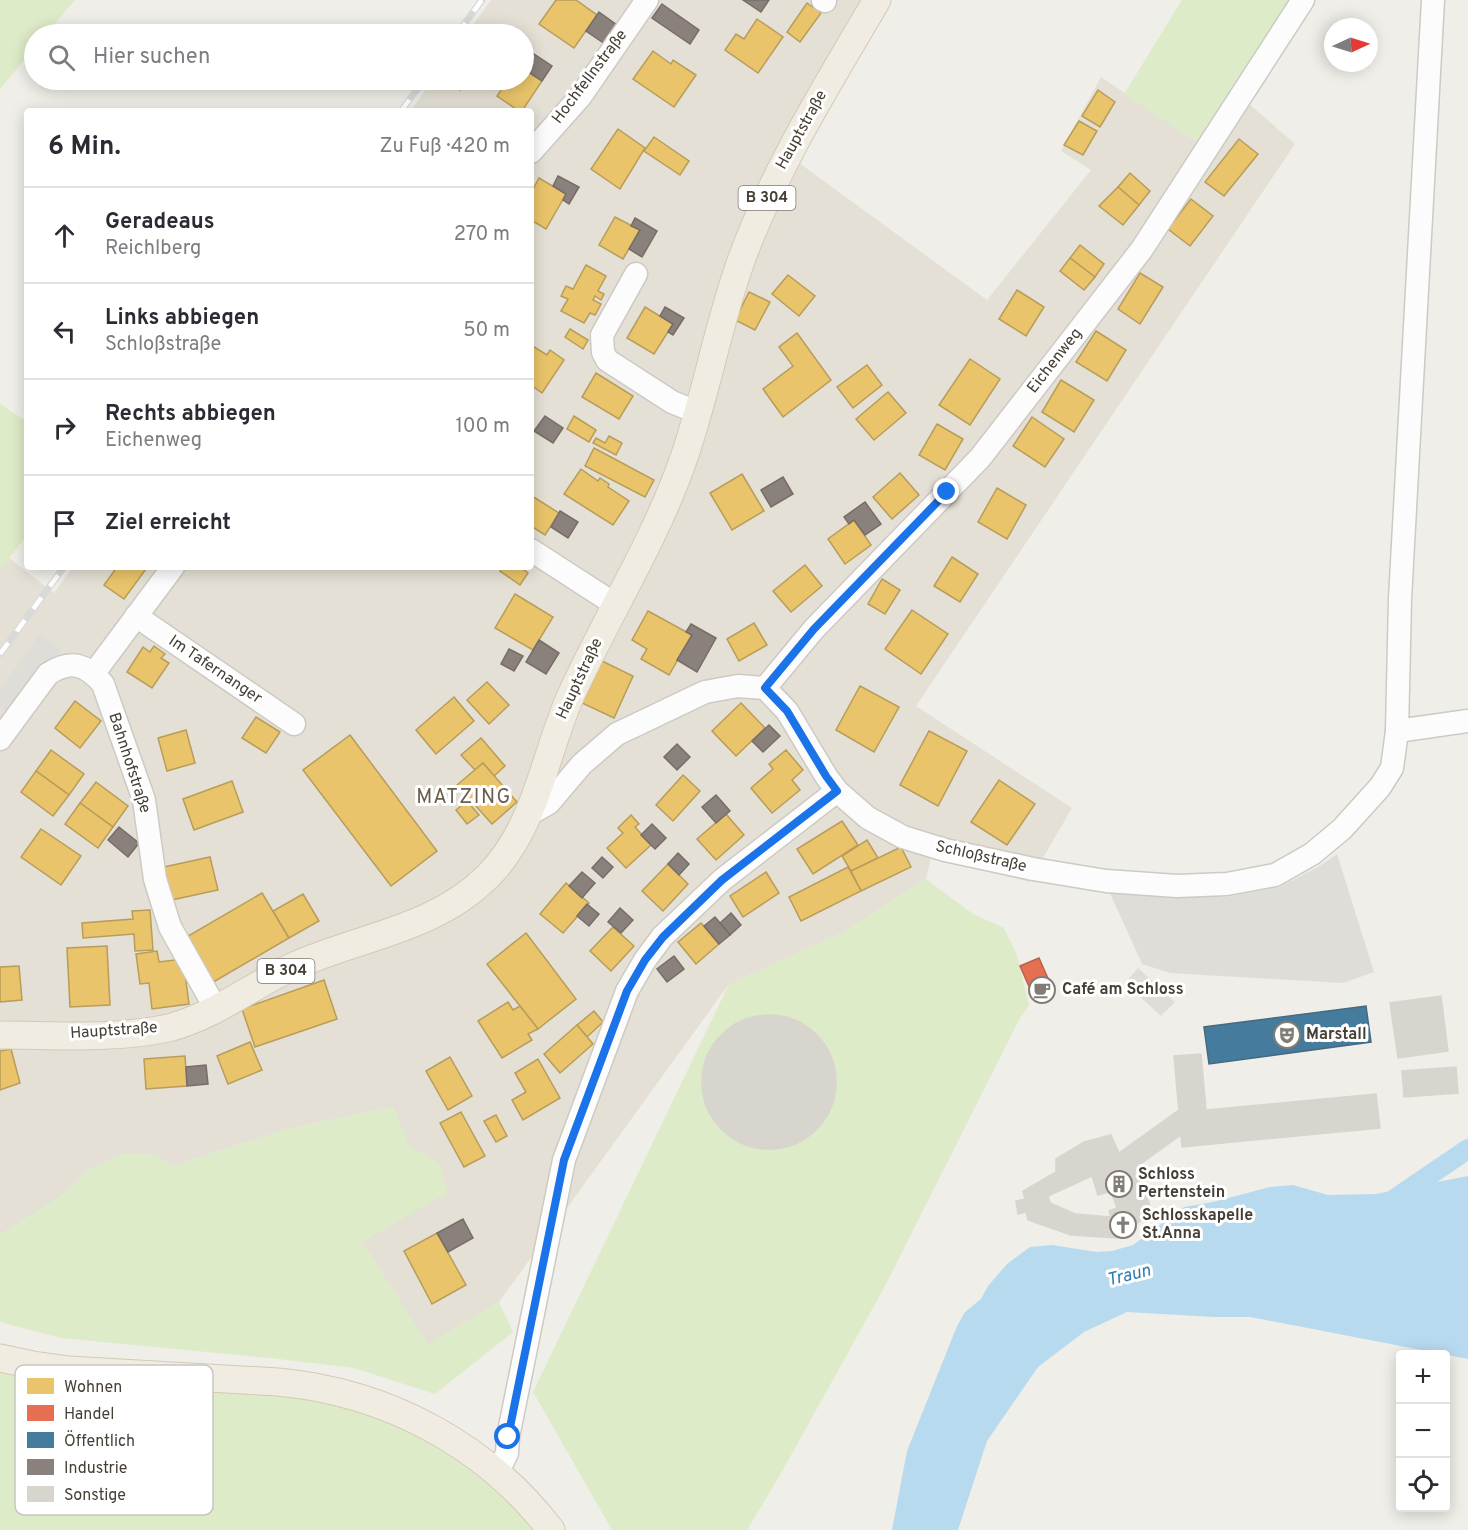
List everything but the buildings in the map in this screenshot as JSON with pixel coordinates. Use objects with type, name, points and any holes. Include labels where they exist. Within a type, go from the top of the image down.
[{"type":"main road","name":"Hauptstraße","points":[[0,1035],[148,1031],[181,1023],[216,1009],[293,967],[326,952],[410,925],[448,908],[480,884],[500,863],[528,815],[560,719],[674,483],[699,413],[727,304],[756,221],[786,156],[877,0]]},
{"type":"main road","points":[[0,1358],[33,1365]]},
{"type":"main road","points":[[213,1378],[308,1385],[343,1392],[416,1419],[446,1436],[498,1472],[551,1530]]},
{"type":"street","name":"Hochfellnstraße","points":[[534,149],[580,97],[647,0]]},
{"type":"street","name":"Eichenweg","points":[[765,688],[814,629],[980,458],[1142,249],[1303,0]]},
{"type":"street","name":"Schloßstraße","points":[[765,688],[787,711],[837,791],[868,818],[903,837],[945,850],[1033,869],[1106,881],[1177,886],[1227,884],[1275,875],[1312,854],[1342,829],[1380,787],[1392,768],[1397,731],[1400,599],[1433,0]]},
{"type":"street","points":[[636,274],[602,335],[603,352],[607,360],[672,402],[699,413]]},
{"type":"street","points":[[534,552],[616,605]]},
{"type":"street","points":[[0,739],[48,674],[59,667],[72,665],[83,666],[94,673],[170,570]]},
{"type":"street","name":"Im Tafernanger","points":[[136,616],[294,724]]},
{"type":"street","name":"Bahnhofstraße","points":[[94,673],[103,684],[144,800],[155,879],[170,927],[216,1009]]},
{"type":"street","points":[[528,815],[549,803],[582,764],[617,734],[705,692],[738,686],[765,688]]},
{"type":"street","points":[[1397,731],[1468,721]]},
{"type":"street","points":[[498,1472],[507,1453],[508,1437],[564,1160],[627,991],[645,960],[663,937],[722,880],[837,791]]},
{"type":"shaded area","points":[[491,0],[877,0],[795,160],[987,300],[1091,170],[1061,151],[1101,77],[1206,148],[1240,96],[1295,144],[916,706],[1072,808],[1029,882],[932,854],[926,879],[842,933],[729,984],[499,1302],[428,1345],[362,1242],[440,1165],[409,1146],[393,1107],[287,1129],[173,1166],[155,1155],[88,1170],[61,1196],[0,1235],[0,570],[9,558],[54,593],[71,570],[534,570],[534,108],[412,108],[426,90],[534,90],[534,24],[473,24]]},
{"type":"shaded area","points":[[40,634],[62,651],[14,717],[0,706],[0,689]]},
{"type":"shaded area","points":[[1337,854],[1374,972],[1343,983],[1170,973],[1142,964],[1109,891],[1175,897],[1227,897],[1279,887],[1318,867]]},
{"type":"shaded area","points":[[1138,968],[1175,1002],[1161,1016],[1125,983]]},
{"type":"green space","points":[[0,0],[75,0],[55,24],[24,24],[24,60],[0,89]]},
{"type":"green space","points":[[1182,0],[1298,0],[1202,145],[1124,94]]},
{"type":"green space","points":[[0,404],[24,420],[24,539],[0,570]]},
{"type":"green space","points":[[926,879],[973,914],[1004,928],[1017,955],[1029,1005],[1019,1020],[885,1286],[747,1530],[612,1530],[533,1392],[729,984],[842,933]]},
{"type":"green space","points":[[393,1107],[409,1145],[440,1165],[447,1193],[362,1242],[428,1344],[499,1302],[513,1332],[435,1394],[354,1368],[61,1338],[0,1322],[0,1235],[61,1196],[88,1170],[124,1153],[155,1155],[173,1166],[287,1129]]},
{"type":"green space","points":[[0,1372],[15,1375],[15,1515],[213,1515],[213,1390],[304,1395],[378,1417],[452,1450],[538,1530],[0,1530]]},
{"type":"water","name":"Traun","points":[[1468,1176],[1468,1359],[1450,1356],[1450,1350],[1421,1350],[1250,1317],[1127,1312],[1084,1332],[1038,1367],[987,1441],[958,1530],[892,1530],[907,1451],[957,1326],[965,1312],[981,1299],[988,1286],[1007,1264],[1030,1247],[1052,1245],[1097,1252],[1112,1251],[1133,1245],[1184,1207],[1270,1187],[1293,1185],[1328,1195],[1376,1194]]},
{"type":"waterway","points":[[1390,1202],[1468,1149]]},
{"type":"railway","points":[[464,24],[482,0]]},
{"type":"railway","points":[[403,108],[417,90]]},
{"type":"railway","points":[[0,654],[62,570]]},
{"type":"place","name":"Café am Schloss","points":[[1042,990]]},
{"type":"place","name":"Marstall","points":[[1287,1035]]},
{"type":"place","name":"Schloss Pertenstein","points":[[1119,1184]]},
{"type":"place","name":"Schlosskapelle St.Anna","points":[[1123,1225]]},
{"type":"district","name":"MATZING","points":[[464,798]]},
{"type":"route","points":[[508,1437],[564,1160],[627,991],[645,960],[663,937],[722,880],[837,791],[787,711],[765,688],[814,629],[947,492]]}]
